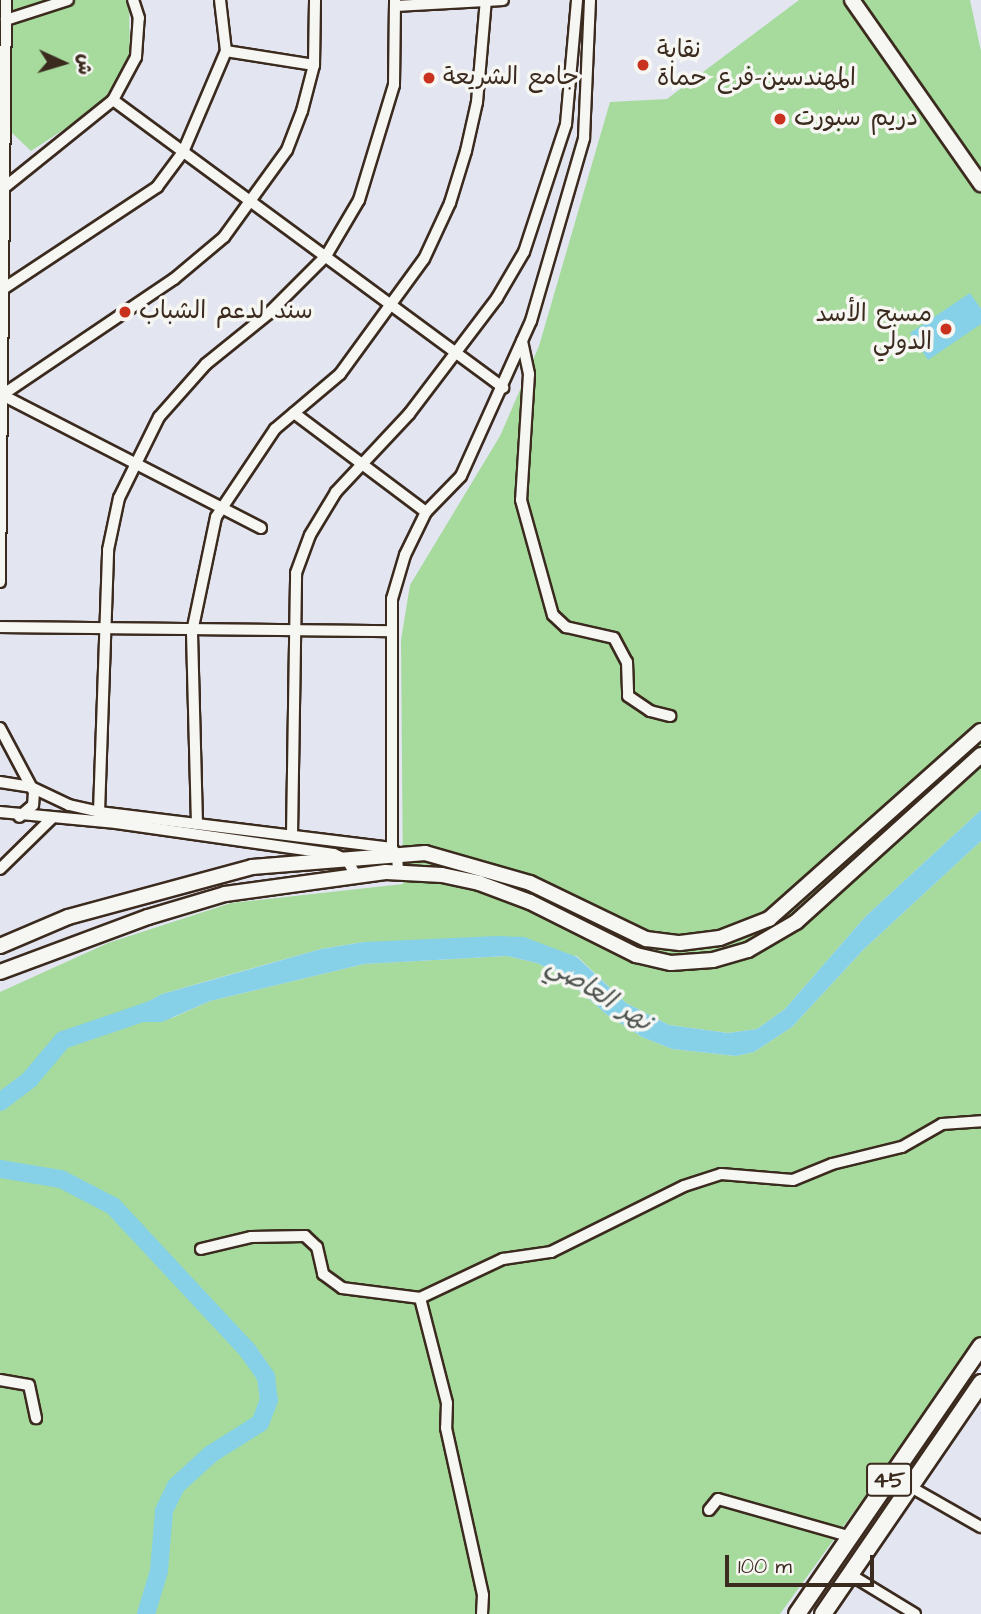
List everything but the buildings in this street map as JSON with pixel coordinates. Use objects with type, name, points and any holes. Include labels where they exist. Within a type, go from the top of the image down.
[{"type":"highway","name":"45","points":[[797,1614],[981,1346]]},
{"type":"highway","name":"45","points":[[823,1614],[981,1383]]},
{"type":"main road","points":[[852,0],[981,184]]},
{"type":"main road","points":[[0,946],[68,917],[282,862],[347,860],[395,852],[425,853],[484,867],[530,883],[646,939],[680,943],[720,938],[769,919],[981,731]]},
{"type":"main road","points":[[3,972],[148,916],[225,894],[355,874],[398,872],[479,883],[530,902],[636,955],[671,963],[713,960],[748,950],[796,922],[981,755]]},
{"type":"main road","points":[[282,862],[288,841]]},
{"type":"street","points":[[0,582],[6,0]]},
{"type":"street","points":[[6,19],[68,0]]},
{"type":"street","points":[[2,190],[113,100],[136,57],[139,18],[133,0]]},
{"type":"street","points":[[2,289],[157,187],[183,152],[226,51],[220,0]]},
{"type":"street","points":[[2,395],[174,279],[224,237],[253,201],[287,150],[314,65],[315,0]]},
{"type":"street","points":[[197,824],[192,632],[200,579],[221,510],[275,429],[341,374],[424,259],[450,204],[477,102],[486,0]]},
{"type":"street","points":[[99,812],[108,550],[119,498],[159,417],[206,364],[268,314],[326,256],[359,200],[394,85],[395,3],[503,0]]},
{"type":"street","points":[[288,841],[296,573],[310,535],[336,492],[409,414],[497,298],[524,252],[542,206],[566,124],[577,0]]},
{"type":"street","points":[[398,872],[395,852],[392,599],[405,555],[426,512],[461,476],[522,341],[584,138],[590,0]]},
{"type":"street","points":[[226,51],[314,65]]},
{"type":"street","points":[[113,100],[503,388]]},
{"type":"street","points":[[522,341],[529,374],[521,500],[553,615],[566,627],[614,638],[627,662],[628,696],[650,711],[670,716]]},
{"type":"street","points":[[2,395],[135,466],[261,528]]},
{"type":"street","points":[[294,413],[426,512]]},
{"type":"street","points":[[0,627],[192,632],[391,631]]},
{"type":"street","points":[[0,728],[31,787],[33,805],[19,817]]},
{"type":"street","points":[[0,782],[31,787],[60,802],[99,812],[197,824],[288,841],[347,860],[355,874]]},
{"type":"street","points":[[0,812],[19,817],[54,817],[395,852]]},
{"type":"street","points":[[0,869],[32,833],[54,817]]},
{"type":"street","points":[[201,1250],[251,1237],[305,1236],[317,1247],[323,1273],[342,1288],[421,1298],[503,1259],[551,1252],[684,1186],[721,1174],[793,1180],[832,1164],[902,1147],[942,1124],[981,1121]]},
{"type":"street","points":[[421,1298],[447,1403],[446,1428],[483,1595],[482,1614]]},
{"type":"street","points":[[0,1380],[29,1385],[36,1418]]},
{"type":"street","points":[[909,1486],[981,1527]]},
{"type":"street","points":[[709,1510],[719,1499],[850,1536]]},
{"type":"street","points":[[851,1575],[915,1614]]},
{"type":"green space","points":[[13,0],[127,0],[129,4],[130,53],[108,94],[89,113],[31,151],[9,130]]},
{"type":"green space","points":[[799,0],[970,0],[981,51],[981,810],[865,917],[785,1009],[757,1029],[728,1033],[669,1025],[626,1003],[577,956],[364,942],[321,949],[214,979],[162,994],[140,1006],[172,1018],[210,1001],[364,964],[507,956],[537,963],[562,975],[606,1014],[642,1037],[672,1049],[736,1056],[754,1052],[792,1027],[864,949],[981,841],[981,1336],[780,1614],[0,1614],[0,992],[108,943],[231,903],[403,884],[401,640],[410,585],[500,436],[539,346],[610,102],[667,99]]},
{"type":"water","name":"مسبح الأسد الدولي","points":[[970,293],[981,309],[981,324],[928,360],[910,333]]},
{"type":"water","name":"نهر العاصي","points":[[981,810],[981,841],[864,949],[792,1027],[754,1052],[736,1056],[672,1049],[642,1037],[606,1014],[562,975],[537,963],[507,956],[364,964],[210,1001],[162,1022],[142,1022],[134,1015],[140,1006],[162,994],[321,949],[364,942],[498,936],[524,937],[577,957],[626,1003],[669,1025],[728,1033],[757,1029],[785,1009],[865,917]]},
{"type":"waterway","name":"نهر العاصي","points":[[0,1102],[30,1079],[63,1040],[157,1008]]},
{"type":"waterway","name":"نهر العاصي","points":[[0,1169],[61,1179],[113,1206],[248,1351],[266,1377],[269,1400],[260,1423],[211,1454],[176,1486],[164,1511],[159,1571],[146,1614]]},
{"type":"place","name":"نقابة المهندسين-فرع حماة","points":[[643,65]]},
{"type":"place","name":"جامع الشريعة","points":[[429,78]]},
{"type":"place","name":"دريم سبورت","points":[[780,119]]},
{"type":"place","name":"سند لدعم الشباب","points":[[125,312]]},
{"type":"place","name":"مسبح الأسد الدولي","points":[[946,329]]}]
